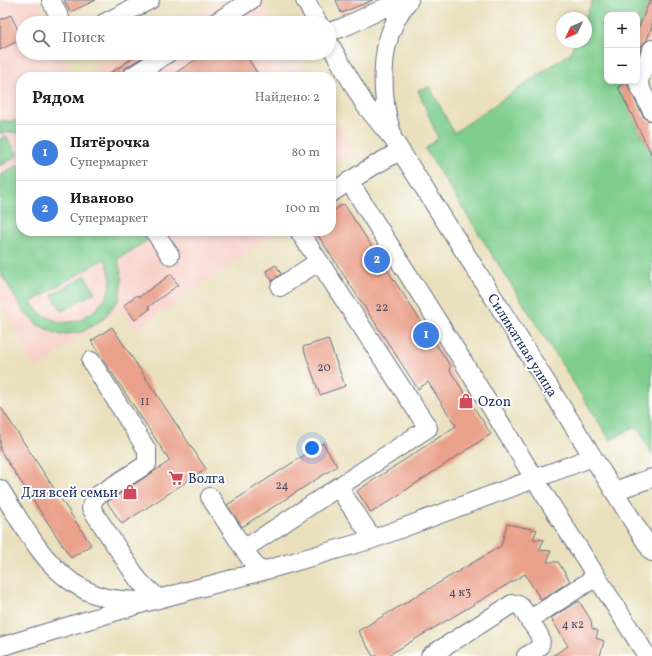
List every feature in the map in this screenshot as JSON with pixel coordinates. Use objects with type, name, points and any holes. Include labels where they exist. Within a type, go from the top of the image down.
[{"type":"street","points":[[51,0],[59,16]]},
{"type":"street","points":[[118,16],[150,0]]},
{"type":"street","points":[[226,16],[250,0]]},
{"type":"street","points":[[305,0],[314,16]]},
{"type":"street","points":[[336,30],[344,28],[401,0]]},
{"type":"street","points":[[396,145],[385,104],[383,70],[386,45],[392,25],[408,0]]},
{"type":"street","points":[[652,49],[638,83],[652,111]]},
{"type":"street","points":[[336,55],[365,104],[396,145]]},
{"type":"street","points":[[139,72],[157,60]]},
{"type":"street","points":[[336,190],[374,166],[396,145]]},
{"type":"street","name":"Силикатная улица","points":[[396,145],[652,552]]},
{"type":"street","points":[[349,181],[464,363],[596,577],[647,656]]},
{"type":"street","points":[[157,236],[170,255]]},
{"type":"street","points":[[244,549],[428,428],[302,236]]},
{"type":"street","points":[[280,287],[319,261]]},
{"type":"street","points":[[91,361],[147,450],[147,464],[95,497],[91,508],[153,600]]},
{"type":"street","points":[[0,648],[153,600],[373,539],[593,457]]},
{"type":"street","points":[[614,491],[652,478]]},
{"type":"street","points":[[338,487],[373,539]]},
{"type":"street","points":[[0,489],[37,547],[51,564],[67,579],[80,588],[102,597],[153,600]]},
{"type":"street","points":[[210,497],[258,572]]},
{"type":"street","points":[[529,620],[596,577]]},
{"type":"street","points":[[430,656],[512,604],[520,605],[540,636],[541,642],[539,647],[526,656]]},
{"type":"shaded area","points":[[0,0],[38,0],[45,16],[16,16],[16,60],[65,60],[70,72],[16,72],[16,236],[270,237],[136,330],[120,309],[35,369],[0,304]]},
{"type":"shaded area","points":[[222,0],[261,0],[271,16],[192,16]]},
{"type":"shaded area","points":[[110,60],[297,60],[305,72],[87,72]]},
{"type":"shaded area","points":[[336,122],[354,151],[336,162]]},
{"type":"green space","points":[[593,0],[650,0],[640,25],[640,12],[604,12],[604,84],[617,84],[652,155],[652,455],[637,426],[610,440],[425,149],[438,138],[418,90],[430,87],[454,133],[570,53],[572,48],[592,48],[592,12],[588,12]]},
{"type":"green space","points":[[0,121],[16,121],[16,132],[0,133]]},
{"type":"green space","points":[[6,136],[16,152],[16,156],[0,166],[0,139]]},
{"type":"green space","points":[[16,167],[16,236],[145,236],[148,240],[118,259],[122,279],[119,299],[103,319],[82,332],[60,335],[36,324],[24,312],[0,272],[0,176]],"holes":[[[104,259],[107,263],[111,279],[108,294],[96,310],[78,321],[61,323],[43,315],[31,302]]]},
{"type":"green space","points":[[85,276],[95,292],[62,311],[52,295]]},
{"type":"building","points":[[64,0],[96,0],[70,12]]},
{"type":"building","points":[[336,0],[373,0],[341,13]]},
{"type":"building","points":[[650,0],[652,0],[652,27],[647,40],[642,45],[640,50],[640,25]]},
{"type":"building","points":[[11,15],[16,26],[16,42],[0,50],[0,20]]},
{"type":"building","points":[[130,60],[138,60],[125,68],[122,72],[112,72]]},
{"type":"building","points":[[195,60],[249,60],[257,72],[177,72]]},
{"type":"building","points":[[624,84],[628,84],[643,116],[647,120],[652,121],[652,155],[618,87]]},
{"type":"building","points":[[344,204],[451,367],[449,369],[491,434],[371,513],[357,491],[456,426],[428,382],[418,389],[318,236],[336,236],[336,209]]},
{"type":"building","points":[[276,265],[281,274],[272,281],[266,271]]},
{"type":"building","points":[[171,274],[178,285],[148,307],[150,309],[135,320],[124,305],[137,295],[139,297]]},
{"type":"building","points":[[112,327],[206,469],[122,524],[107,502],[170,461],[91,341]]},
{"type":"building","points":[[328,339],[345,386],[320,395],[303,347]]},
{"type":"building","points":[[0,406],[91,545],[71,558],[0,450]]},
{"type":"building","points":[[323,443],[337,466],[242,527],[227,505]]},
{"type":"building","points":[[507,524],[537,530],[533,539],[544,540],[539,550],[551,551],[547,562],[558,562],[570,581],[541,600],[525,574],[387,656],[373,656],[358,631],[501,546]]},
{"type":"building","points":[[579,601],[591,620],[592,628],[598,631],[596,638],[604,641],[600,656],[552,656],[568,646],[551,618]]},
{"type":"place","name":"Иваново","points":[[377,260]]},
{"type":"place","name":"Пятёрочка","points":[[426,335]]},
{"type":"place","name":"Ozon","points":[[466,401]]},
{"type":"place","name":"Волга","points":[[176,478]]},
{"type":"place","name":"Для всей семьи","points":[[130,492]]}]
